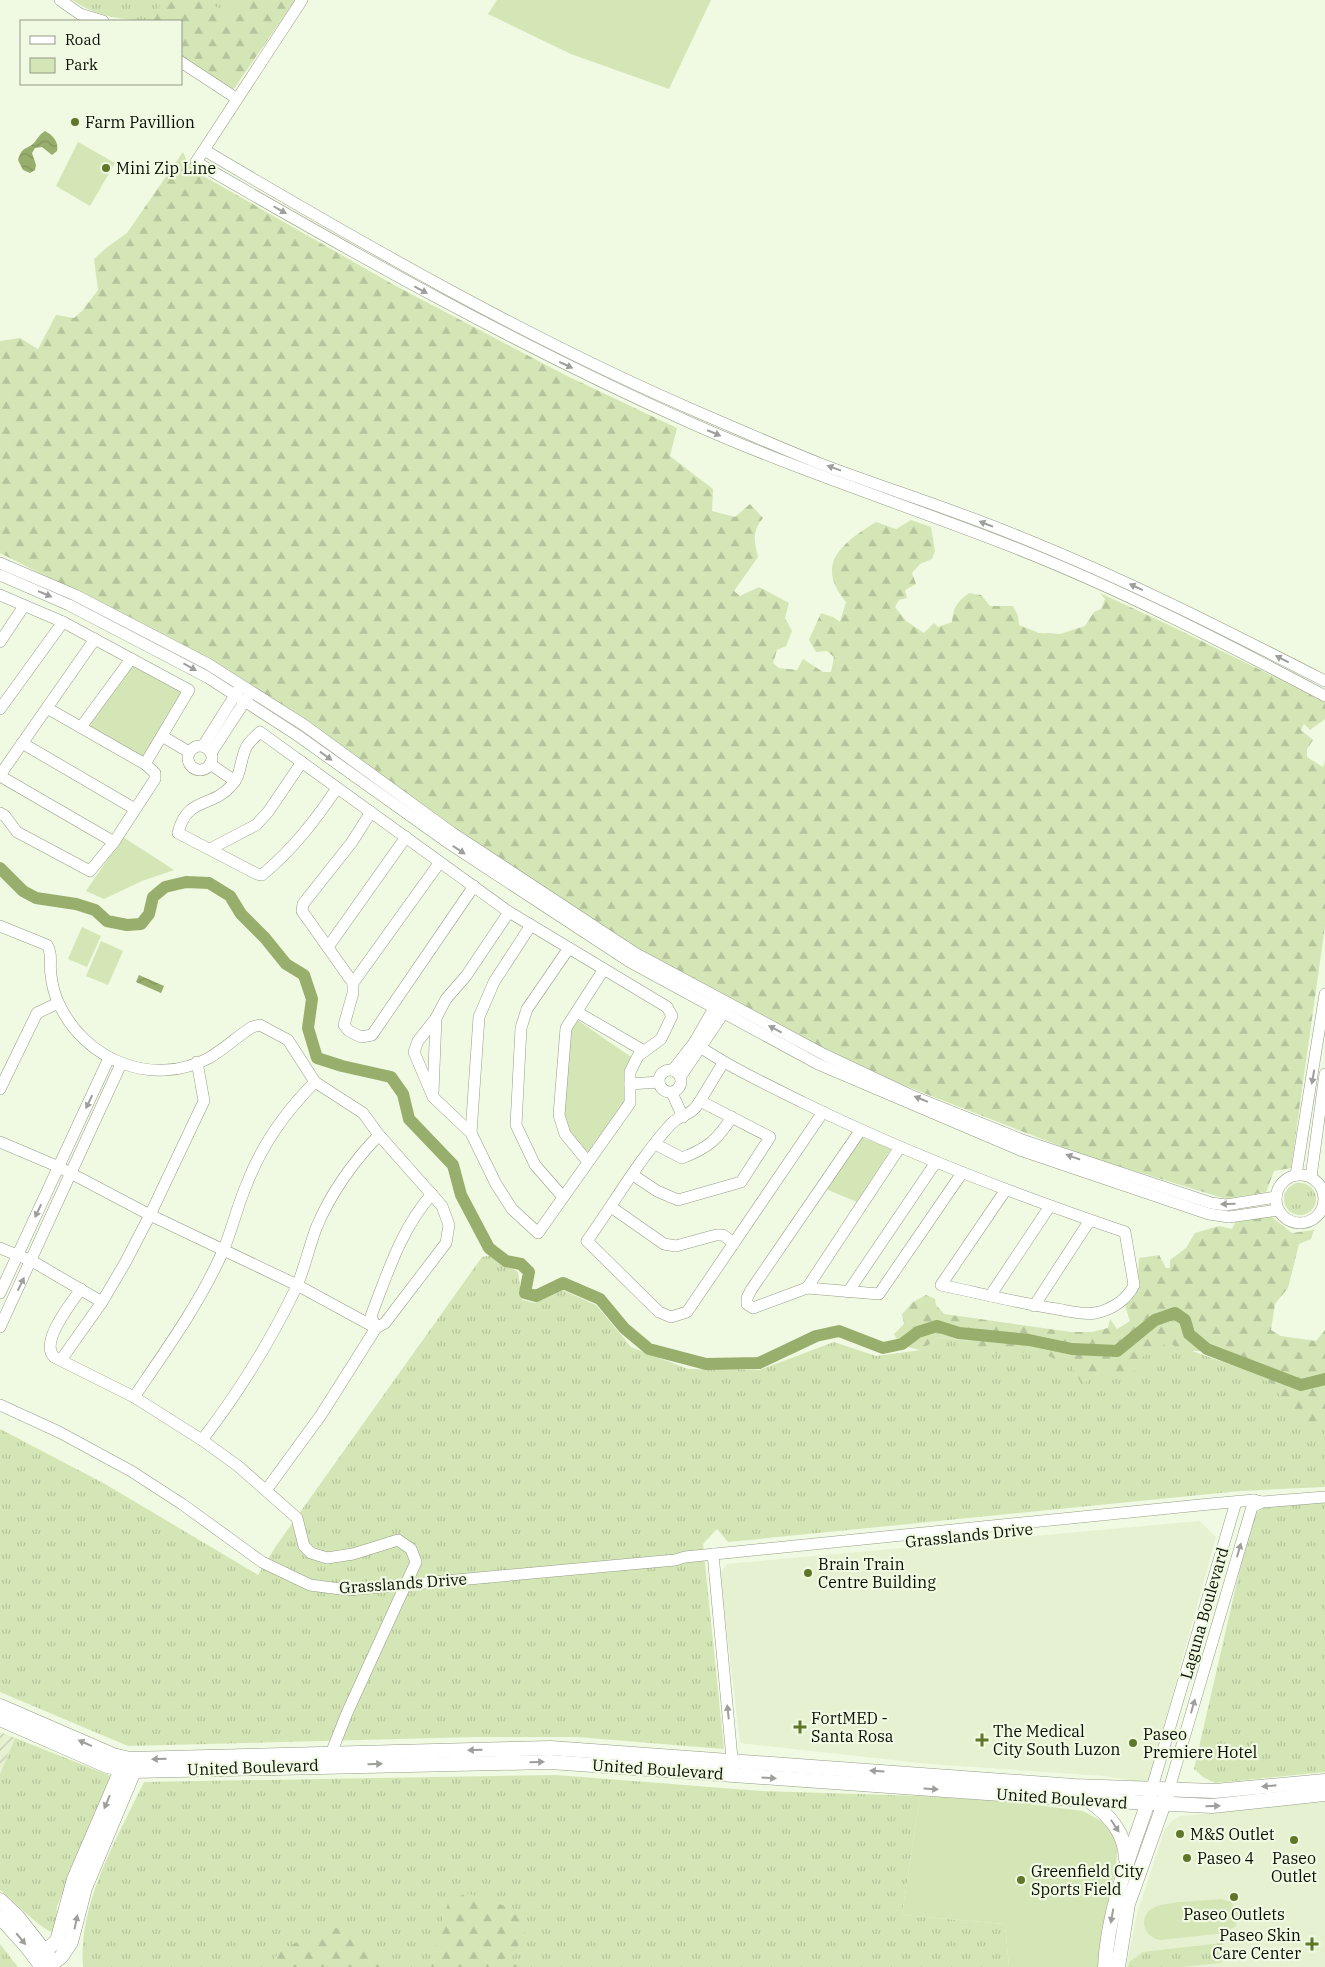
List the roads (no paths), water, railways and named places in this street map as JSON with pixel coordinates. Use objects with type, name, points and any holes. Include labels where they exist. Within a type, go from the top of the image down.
[{"type":"main road","name":"United Boulevard","points":[[0,1706],[113,1755],[128,1767]]},
{"type":"main road","name":"United Boulevard","points":[[0,1719],[128,1767],[329,1760],[551,1748],[733,1768],[1087,1800],[1212,1806],[1325,1794]]},
{"type":"main road","points":[[46,1950],[57,1941],[74,1879],[128,1767]]},
{"type":"main road","points":[[47,1965],[61,1957],[71,1942],[85,1888],[128,1767]]},
{"type":"main road","name":"United Boulevard","points":[[733,1768],[1168,1789],[1215,1790],[1325,1781]]},
{"type":"main road","points":[[1118,1967],[1113,1948],[1114,1904],[1126,1862],[1152,1788]]},
{"type":"main road","points":[[1105,1967],[1168,1789]]},
{"type":"main road","points":[[1087,1800],[1102,1810],[1118,1830],[1125,1846],[1126,1862]]},
{"type":"main road","points":[[0,1900],[17,1916],[46,1950],[47,1965]]},
{"type":"main road","points":[[0,1917],[47,1965]]},
{"type":"street","points":[[60,0],[80,14],[100,20]]},
{"type":"street","points":[[302,0],[236,98],[196,162],[458,310],[551,357],[691,423],[815,475],[1018,542],[1180,621],[1324,688]]},
{"type":"street","points":[[182,63],[236,98]]},
{"type":"street","points":[[204,150],[252,179],[466,298],[557,346],[689,408],[820,463],[1186,610],[1324,688]]},
{"type":"street","points":[[230,182],[237,170]]},
{"type":"street","points":[[246,190],[252,179]]},
{"type":"street","points":[[0,563],[75,595],[146,630],[243,693]]},
{"type":"street","points":[[0,575],[69,604],[304,725],[467,842],[636,953],[818,1064],[1020,1150],[1217,1216],[1229,1217],[1278,1210]]},
{"type":"street","points":[[0,595],[63,622],[189,690],[145,764]]},
{"type":"street","points":[[0,642],[24,606]]},
{"type":"street","points":[[1180,621],[1186,610]]},
{"type":"street","points":[[0,709],[63,622]]},
{"type":"street","points":[[95,639],[0,776],[114,842]]},
{"type":"street","points":[[81,727],[132,659]]},
{"type":"street","points":[[235,781],[208,755],[194,748],[189,752],[188,760],[192,767],[204,769],[208,755],[243,693]]},
{"type":"street","points":[[0,813],[5,816],[17,832],[90,871],[114,842],[155,779],[155,773],[145,764],[47,708]]},
{"type":"street","points":[[337,788],[308,830],[281,859],[262,874],[257,874],[178,833],[180,826],[194,806],[222,794],[235,781],[246,748],[260,732],[509,912],[667,1008],[672,1016],[661,1038],[644,1051],[630,1072],[630,1103],[538,1233],[512,1209],[496,1184],[471,1133],[433,1097],[414,1052],[418,1041],[436,1018],[446,999],[466,976],[509,912]]},
{"type":"street","points":[[162,736],[189,752]]},
{"type":"street","points":[[22,744],[135,809]]},
{"type":"street","points":[[210,849],[256,825],[268,812],[302,762]]},
{"type":"street","points":[[372,812],[352,842],[303,904],[302,911],[353,983],[353,993],[344,1025],[349,1031],[361,1037],[372,1035],[474,886]]},
{"type":"street","points":[[328,947],[406,837]]},
{"type":"street","points":[[353,983],[440,862]]},
{"type":"street","points":[[471,1133],[479,1017],[494,982],[531,925]]},
{"type":"street","points":[[0,926],[37,940],[50,949],[50,973],[58,1003],[73,1029],[94,1050],[121,1064],[151,1070],[181,1068],[209,1058],[239,1035],[260,1025],[288,1040],[315,1082],[363,1113],[379,1135],[442,1206],[448,1225],[446,1243],[386,1323],[376,1328],[321,1415],[267,1489]]},
{"type":"street","points":[[563,1198],[535,1165],[516,1124],[521,1028],[527,1010],[569,948]]},
{"type":"street","points":[[588,1162],[565,1134],[559,1115],[566,1028],[604,969]]},
{"type":"street","points":[[1296,1175],[1325,994]]},
{"type":"street","points":[[0,1089],[37,1013],[58,1003]]},
{"type":"street","points":[[677,1073],[722,1006]]},
{"type":"street","points":[[722,1006],[910,1095],[1025,1141],[1218,1204],[1276,1197]]},
{"type":"street","points":[[577,1012],[644,1051]]},
{"type":"street","points":[[433,1097],[436,1018]]},
{"type":"street","points":[[697,1045],[723,1063],[860,1131],[1004,1191],[1125,1232],[1134,1285],[1131,1293],[1119,1303],[1096,1313],[1084,1313],[1034,1306],[941,1285],[1004,1191]]},
{"type":"street","points":[[0,1293],[109,1058]]},
{"type":"street","points":[[61,1360],[102,1302],[150,1215],[204,1102],[197,1062]]},
{"type":"street","points":[[723,1063],[694,1111],[673,1123],[655,1144],[587,1241],[659,1312],[671,1317],[687,1312],[823,1112]]},
{"type":"street","points":[[0,1328],[121,1064]]},
{"type":"street","points":[[659,1082],[663,1073],[677,1073]]},
{"type":"street","points":[[659,1082],[664,1091],[672,1093],[681,1087],[677,1073]]},
{"type":"street","points":[[1310,1177],[1325,1074]]},
{"type":"street","points":[[134,1397],[186,1319],[223,1250],[246,1185],[266,1142],[293,1104],[315,1082]]},
{"type":"street","points":[[630,1084],[659,1082]]},
{"type":"street","points":[[672,1093],[683,1116]]},
{"type":"street","points":[[633,1175],[657,1191],[678,1200],[742,1182],[770,1137],[700,1101]]},
{"type":"street","points":[[655,1144],[682,1158],[702,1150],[719,1136],[732,1117]]},
{"type":"street","points":[[860,1131],[751,1290],[747,1298],[748,1304],[753,1308],[807,1288],[879,1294],[962,1173]]},
{"type":"street","points":[[202,1440],[245,1382],[266,1347],[298,1285],[317,1226],[340,1183],[356,1159],[379,1135]]},
{"type":"street","points":[[0,1142],[59,1167],[150,1215],[298,1285],[376,1328]]},
{"type":"street","points":[[807,1288],[900,1147]]},
{"type":"street","points":[[848,1292],[936,1162]]},
{"type":"street","points":[[1296,1175],[1310,1177],[1323,1189],[1324,1203],[1319,1214],[1304,1223],[1292,1222],[1278,1210],[1276,1197],[1281,1184],[1287,1178],[1296,1175]]},
{"type":"street","points":[[376,1328],[372,1316],[400,1242],[420,1208],[432,1194]]},
{"type":"street","points":[[990,1296],[1050,1206]]},
{"type":"street","points":[[611,1207],[664,1244],[676,1246],[716,1234],[723,1235],[734,1242]]},
{"type":"street","points":[[1034,1306],[1090,1220]]},
{"type":"street","points":[[0,1248],[32,1261],[102,1302]]},
{"type":"street","points":[[80,1289],[59,1322],[52,1340],[50,1352],[61,1360],[134,1397],[202,1440],[267,1489],[276,1501],[298,1518],[304,1546],[311,1553],[327,1558],[353,1554],[398,1540],[411,1549],[416,1562],[329,1760]]},
{"type":"street","name":"Grasslands Drive","points":[[0,1405],[59,1432],[124,1467],[182,1504],[262,1562],[310,1585],[348,1590],[675,1560],[686,1564],[713,1558],[1325,1497]]},
{"type":"street","points":[[1168,1789],[1256,1503]]},
{"type":"street","name":"Laguna Boulevard","points":[[1152,1788],[1235,1506]]},
{"type":"street","points":[[713,1558],[733,1768]]},
{"type":"street","points":[[1188,1666],[1204,1668]]},
{"type":"water","points":[[45,131],[55,139],[57,151],[52,155],[42,147],[35,148],[32,153],[36,165],[35,170],[30,173],[23,170],[18,160],[21,152],[34,143]]},
{"type":"water","points":[[139,975],[164,986],[161,993],[136,982]]},
{"type":"waterway","points":[[0,868],[23,891],[36,898],[76,904],[95,910],[107,921],[127,925],[141,924],[149,914],[153,897],[165,887],[186,882],[209,883],[230,896],[241,914],[265,938],[286,964],[304,975],[312,999],[308,1028],[317,1058],[342,1066],[391,1077],[403,1094],[409,1119],[453,1165],[461,1195],[489,1248],[506,1261],[521,1264],[529,1272],[525,1293],[536,1296],[563,1283],[600,1299],[624,1328],[649,1349],[706,1364],[759,1363],[816,1336],[839,1331],[883,1348],[902,1344],[918,1332],[937,1326],[959,1333],[1029,1340],[1072,1349],[1117,1351],[1155,1320],[1175,1313],[1185,1320],[1189,1334],[1207,1349],[1301,1385],[1325,1379]]},
{"type":"place","name":"Farm Pavillion","points":[[75,122]]},
{"type":"place","name":"Mini Zip Line","points":[[106,168]]},
{"type":"place","name":"Brain Train Centre Building","points":[[808,1573]]},
{"type":"place","name":"FortMED - Santa Rosa","points":[[800,1727]]},
{"type":"place","name":"The Medical City South Luzon","points":[[982,1740]]},
{"type":"place","name":"Paseo Premiere Hotel","points":[[1133,1743]]},
{"type":"place","name":"M&S Outlet","points":[[1180,1834]]},
{"type":"place","name":"Paseo Outlet","points":[[1294,1840]]},
{"type":"place","name":"Paseo 4","points":[[1187,1858]]},
{"type":"place","name":"Greenfield City Sports Field","points":[[1021,1880]]},
{"type":"place","name":"Paseo Outlets","points":[[1234,1897]]},
{"type":"place","name":"Paseo Skin Care Center","points":[[1312,1944]]}]
